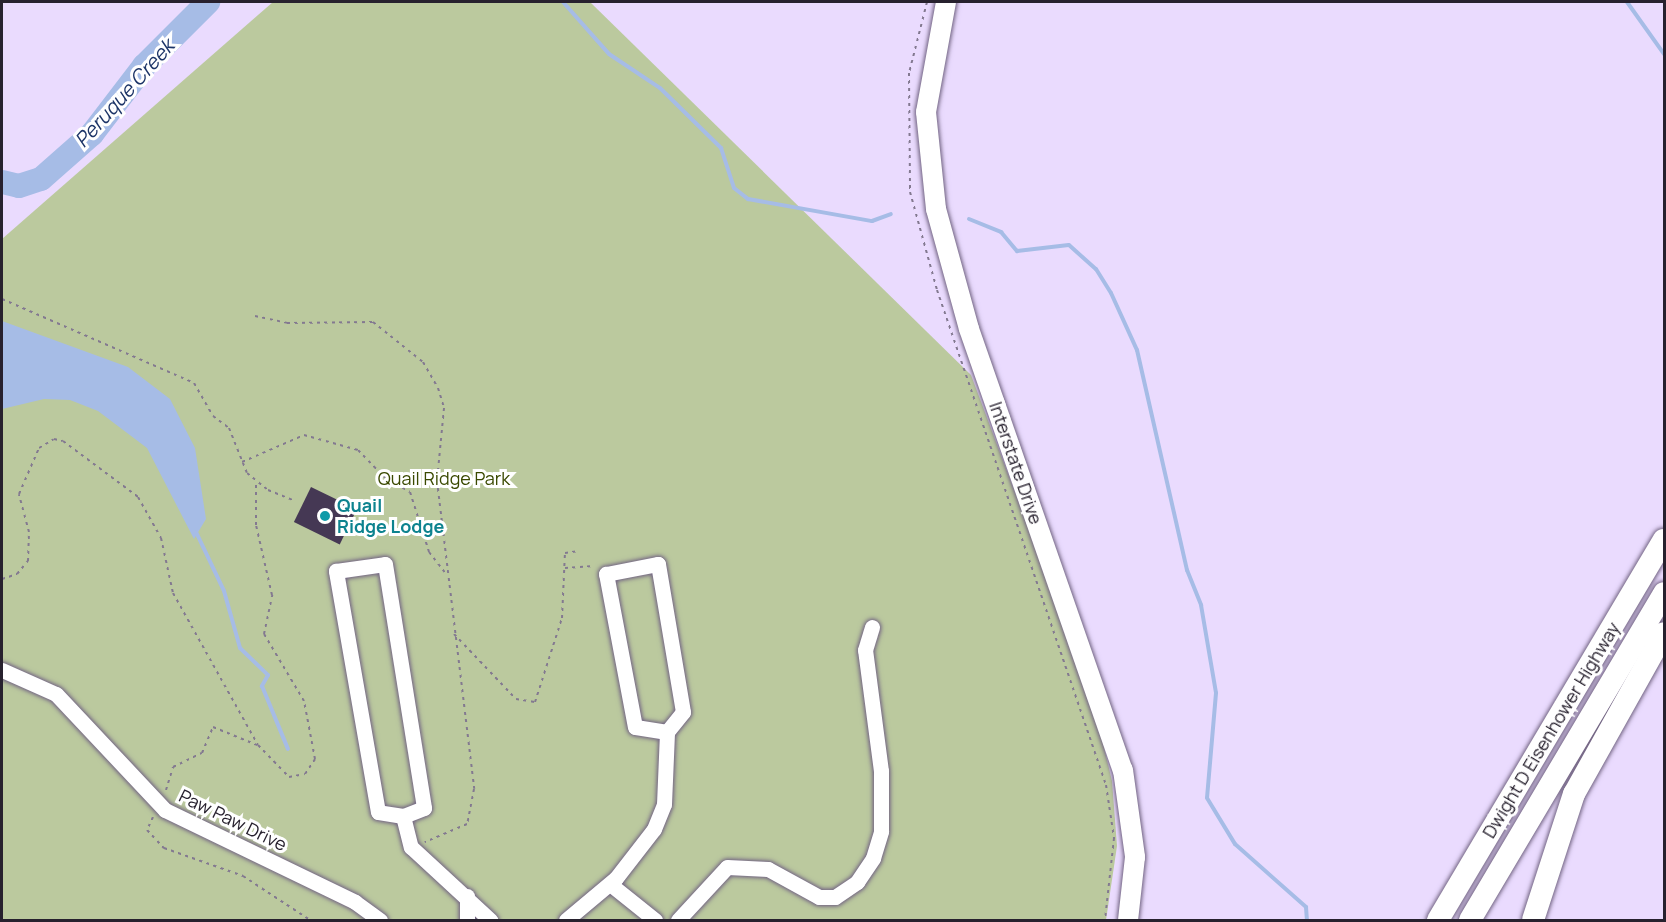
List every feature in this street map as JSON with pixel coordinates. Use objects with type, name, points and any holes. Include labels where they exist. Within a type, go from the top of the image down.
[{"type":"highway","name":"Dwight D Eisenhower Highway","points":[[1438,921],[1665,540]]},
{"type":"highway","name":"Dwight D Eisenhower Highway","points":[[1470,921],[1665,593]]},
{"type":"highway","points":[[1533,921],[1574,794],[1665,633]]},
{"type":"main road","name":"Interstate Drive","points":[[946,2],[926,112],[936,209],[956,290],[1123,770],[1134,846],[1128,921]]},
{"type":"street","points":[[385,564],[424,808],[403,816],[378,812],[336,571],[385,564]]},
{"type":"street","points":[[566,921],[609,884],[640,851],[664,804],[667,732],[683,712],[658,564],[606,574],[635,727],[667,732]]},
{"type":"street","points":[[678,921],[727,867],[768,869],[819,897],[836,897],[856,882],[873,858],[881,831],[881,771],[865,650],[872,627]]},
{"type":"street","name":"Paw Paw Drive","points":[[2,670],[56,694],[165,810],[355,902],[380,921]]},
{"type":"street","points":[[403,816],[411,847],[467,896],[490,921]]},
{"type":"street","points":[[609,884],[655,921]]},
{"type":"street","points":[[467,896],[467,921]]},
{"type":"path","points":[[2,299],[194,383],[213,416],[229,428],[242,462],[256,481],[293,500]]},
{"type":"path","points":[[255,316],[287,323],[320,318],[373,322],[432,374],[444,408],[437,481],[452,631],[466,717],[473,812],[458,829],[411,847]]},
{"type":"path","points":[[242,462],[304,435],[358,450],[383,476],[410,492],[429,552],[446,574]]},
{"type":"path","points":[[2,579],[18,574],[28,561],[29,532],[19,494],[39,448],[54,439],[63,441],[138,497],[161,538],[172,593],[258,745],[289,777],[305,774],[315,759],[304,701],[264,634],[272,595],[256,525],[256,481]]},
{"type":"path","points":[[452,631],[516,699],[535,702],[562,618],[566,553],[579,551]]},
{"type":"path","points":[[565,568],[593,565],[606,574]]},
{"type":"green space","name":"Quail Ridge Park","points":[[273,2],[590,2],[971,375],[1093,701],[1112,781],[1117,846],[1106,920],[2,920],[2,239]]},
{"type":"water","points":[[2,321],[128,367],[170,399],[195,448],[206,519],[194,539],[147,448],[98,411],[70,400],[44,399],[2,409]]},
{"type":"building","name":"Quail Ridge Lodge","points":[[311,487],[357,509],[340,544],[294,522]]},
{"type":"waterway","name":"Peruque Creek","points":[[2,182],[19,186],[41,179],[92,134],[144,66],[208,2]]},
{"type":"waterway","points":[[563,2],[609,54],[660,88],[721,148],[734,188],[748,199],[872,221],[891,214]]},
{"type":"waterway","points":[[1627,2],[1664,54]]},
{"type":"waterway","points":[[969,219],[1001,232],[1017,251],[1069,245],[1096,269],[1111,293],[1137,350],[1187,570],[1201,605],[1216,693],[1207,798],[1235,844],[1306,907],[1307,920]]},
{"type":"waterway","points":[[196,532],[224,591],[240,648],[268,675],[262,686],[288,749]]},
{"type":"place","name":"Quail Ridge Lodge","points":[[325,516]]}]
